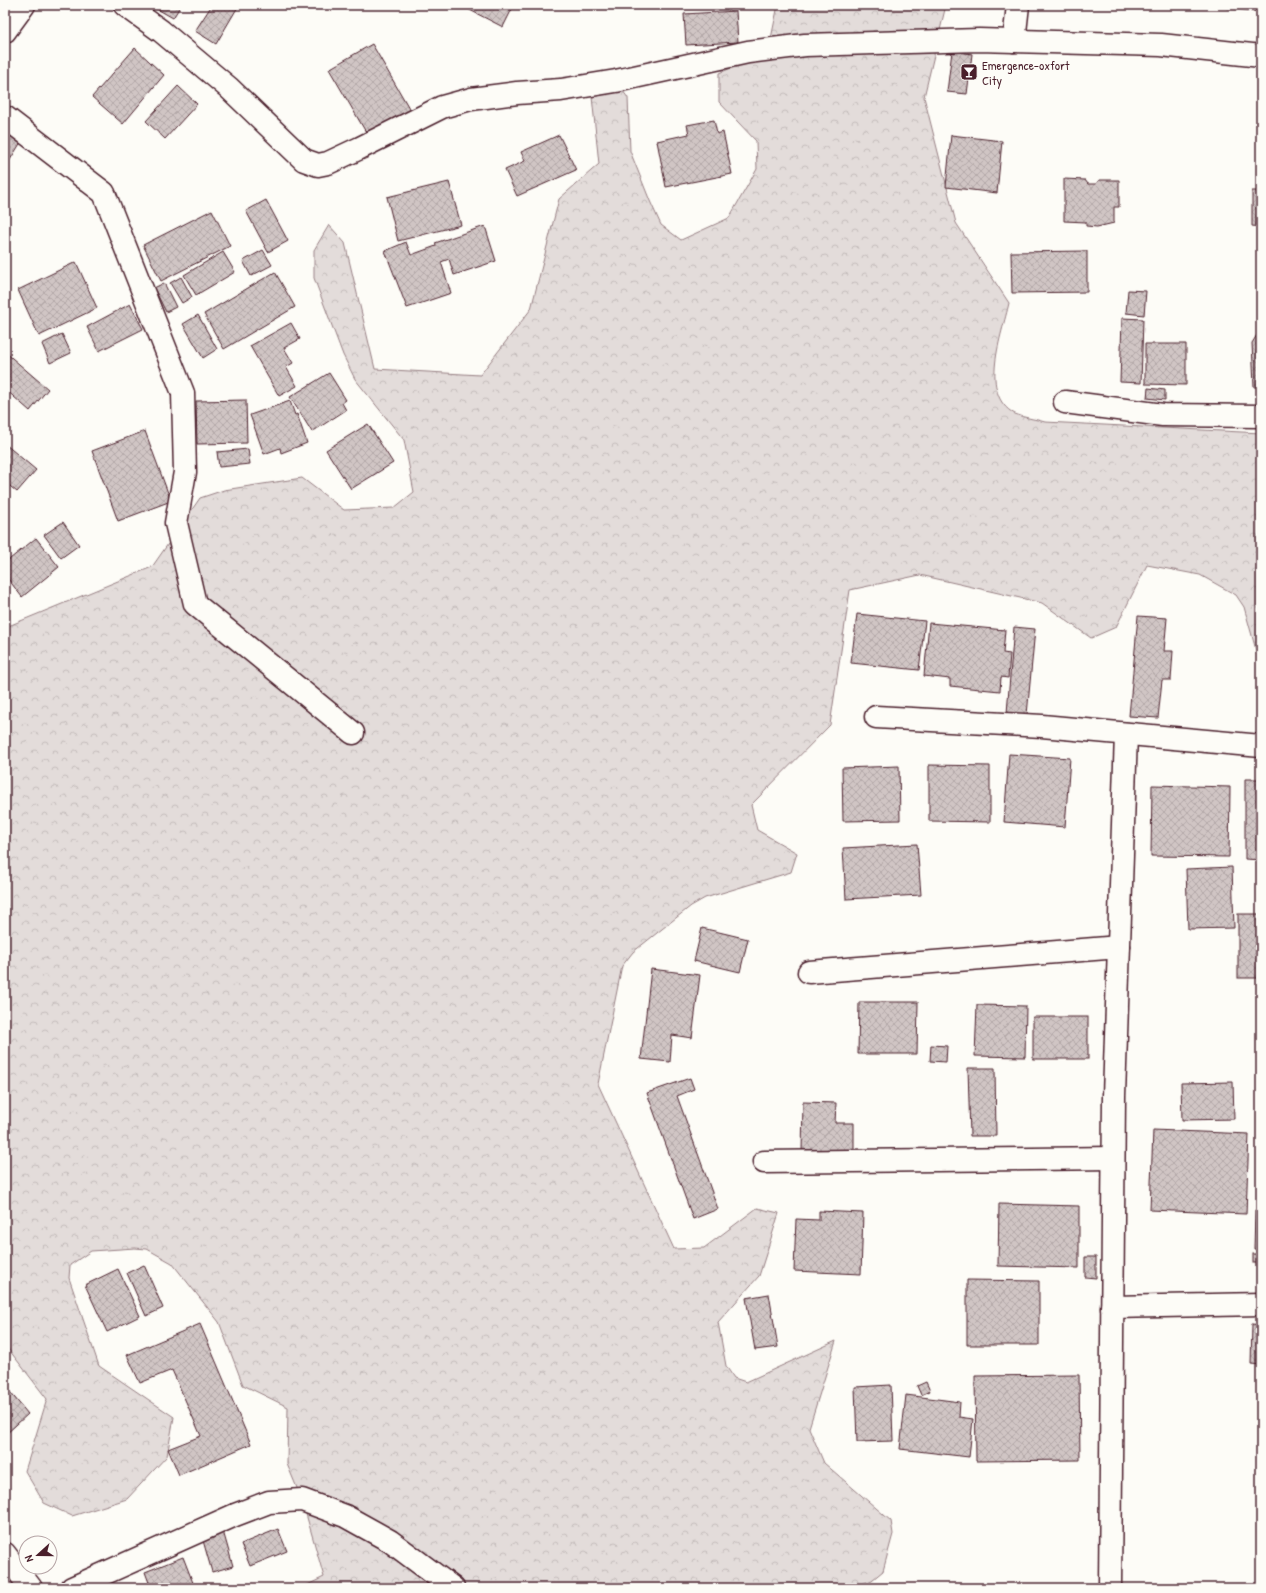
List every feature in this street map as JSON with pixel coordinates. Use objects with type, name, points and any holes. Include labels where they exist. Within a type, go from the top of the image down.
[{"type":"street","points":[[5,31],[24,5]]},
{"type":"street","points":[[125,5],[161,31],[228,88],[304,160],[318,164],[339,158],[442,108],[471,99],[517,93],[568,89],[616,81],[748,52],[805,45],[979,40],[1161,45],[1261,56]]},
{"type":"street","points":[[1014,41],[1018,5]]},
{"type":"street","points":[[5,117],[104,193],[183,393],[185,472],[176,523],[194,604],[354,733]]},
{"type":"street","points":[[1065,402],[1163,415],[1261,416]]},
{"type":"street","points":[[876,717],[1042,726],[1261,746]]},
{"type":"street","points":[[1110,1588],[1114,1096],[1126,734]]},
{"type":"street","points":[[809,972],[1119,947]]},
{"type":"street","points":[[764,1162],[1113,1158]]},
{"type":"street","points":[[1112,1307],[1261,1304]]},
{"type":"street","points":[[72,1588],[269,1502],[302,1500],[345,1516],[390,1541],[453,1588]]},
{"type":"street","points":[[5,1554],[31,1588]]},
{"type":"green space","points":[[778,5],[946,5],[924,97],[956,223],[1009,303],[998,347],[995,379],[997,393],[1004,405],[1015,414],[1022,417],[1045,422],[1261,433],[1261,668],[1244,607],[1236,595],[1200,575],[1147,565],[1116,627],[1091,638],[1042,603],[920,575],[850,590],[830,725],[751,805],[757,830],[797,853],[791,872],[705,898],[691,906],[633,952],[622,966],[598,1084],[674,1249],[704,1248],[757,1208],[779,1213],[759,1276],[718,1322],[726,1366],[734,1378],[746,1382],[836,1341],[809,1428],[824,1463],[891,1521],[893,1534],[883,1571],[872,1580],[852,1588],[301,1588],[324,1577],[302,1500],[287,1464],[288,1407],[243,1385],[219,1322],[172,1263],[147,1249],[135,1248],[91,1251],[70,1265],[69,1278],[99,1366],[174,1417],[167,1456],[127,1499],[72,1516],[44,1503],[25,1471],[47,1399],[5,1346],[5,626],[6,627],[152,567],[200,498],[224,490],[302,478],[344,510],[394,508],[414,492],[404,440],[355,379],[343,355],[314,278],[314,250],[329,225],[345,243],[375,369],[480,375],[531,309],[559,199],[599,164],[591,87],[616,81],[628,98],[630,151],[661,225],[681,240],[729,218],[757,169],[756,141],[719,102],[719,73],[768,53]]},
{"type":"building","points":[[150,5],[181,5],[173,18]]},
{"type":"building","points":[[212,5],[239,5],[216,44],[195,31]]},
{"type":"building","points":[[460,5],[514,5],[503,27]]},
{"type":"building","points":[[1227,5],[1261,5],[1261,12],[1227,8]]},
{"type":"building","points":[[736,11],[738,42],[686,45],[684,14]]},
{"type":"building","points":[[372,44],[413,115],[370,139],[329,69]]},
{"type":"building","points":[[135,48],[164,75],[123,124],[92,97]]},
{"type":"building","points":[[952,51],[972,54],[967,94],[947,92]]},
{"type":"building","points":[[178,86],[197,104],[165,139],[146,121]]},
{"type":"building","points":[[714,120],[717,134],[723,132],[732,174],[666,187],[657,141],[689,134],[687,125]]},
{"type":"building","points":[[5,133],[21,142],[5,168]]},
{"type":"building","points":[[559,135],[576,170],[517,196],[505,170],[525,161],[521,152]]},
{"type":"building","points":[[951,135],[1002,141],[997,193],[946,187]]},
{"type":"building","points":[[1064,179],[1085,180],[1088,184],[1096,184],[1099,180],[1119,180],[1119,207],[1114,207],[1114,223],[1097,227],[1086,226],[1086,222],[1064,221]]},
{"type":"building","points":[[449,182],[461,225],[398,241],[387,197]]},
{"type":"building","points":[[1252,191],[1261,191],[1261,227],[1252,226]]},
{"type":"building","points":[[266,200],[288,241],[268,252],[246,211]]},
{"type":"building","points":[[212,210],[230,246],[161,281],[143,245]]},
{"type":"building","points":[[485,226],[496,261],[454,275],[449,259],[441,262],[451,293],[407,308],[385,251],[406,242],[411,255],[436,246],[435,243]]},
{"type":"building","points":[[263,250],[272,265],[251,276],[243,261]]},
{"type":"building","points":[[1087,251],[1087,292],[1012,293],[1011,252]]},
{"type":"building","points":[[223,252],[235,272],[196,295],[184,275]]},
{"type":"building","points":[[76,262],[97,308],[39,336],[18,290]]},
{"type":"building","points":[[275,272],[295,307],[224,349],[204,314]]},
{"type":"building","points":[[181,277],[192,297],[182,303],[170,283]]},
{"type":"building","points":[[164,283],[176,307],[166,312],[154,288]]},
{"type":"building","points":[[1128,290],[1146,291],[1144,315],[1126,313]]},
{"type":"building","points":[[130,304],[143,329],[99,351],[87,327]]},
{"type":"building","points":[[198,315],[217,349],[203,358],[183,324]]},
{"type":"building","points":[[1122,318],[1143,319],[1141,383],[1120,382]]},
{"type":"building","points":[[291,323],[300,339],[284,348],[293,363],[286,367],[297,386],[279,396],[250,346]]},
{"type":"building","points":[[62,334],[71,353],[50,363],[42,344]]},
{"type":"building","points":[[1261,334],[1261,387],[1254,387],[1252,343],[1257,335]]},
{"type":"building","points":[[1145,344],[1186,344],[1186,385],[1145,384]]},
{"type":"building","points":[[5,352],[48,389],[30,411],[5,389]]},
{"type":"building","points":[[329,373],[346,400],[342,403],[346,410],[312,432],[290,397]]},
{"type":"building","points":[[1148,388],[1165,390],[1165,400],[1147,398]]},
{"type":"building","points":[[246,400],[247,443],[197,444],[196,401]]},
{"type":"building","points":[[290,401],[295,415],[297,414],[307,443],[281,453],[280,448],[264,454],[250,415]]},
{"type":"building","points":[[368,424],[393,463],[351,489],[326,450]]},
{"type":"building","points":[[145,431],[171,501],[118,521],[92,451]]},
{"type":"building","points":[[5,444],[36,470],[17,492],[5,482]]},
{"type":"building","points":[[248,449],[250,464],[219,467],[217,452]]},
{"type":"building","points":[[63,522],[79,545],[61,558],[44,535]]},
{"type":"building","points":[[36,538],[59,567],[22,597],[5,575],[5,563]]},
{"type":"building","points":[[857,614],[925,621],[919,670],[851,663]]},
{"type":"building","points":[[1138,616],[1167,618],[1164,651],[1173,651],[1171,680],[1162,680],[1158,718],[1129,716]]},
{"type":"building","points":[[929,623],[1005,630],[1003,653],[1010,654],[1008,678],[1001,677],[1000,691],[950,686],[950,679],[924,676]]},
{"type":"building","points":[[1014,627],[1035,629],[1027,715],[1007,713]]},
{"type":"building","points":[[1009,754],[1070,758],[1065,827],[1004,822]]},
{"type":"building","points":[[929,765],[990,766],[990,822],[929,821]]},
{"type":"building","points":[[899,766],[900,820],[843,821],[842,768]]},
{"type":"building","points":[[1245,779],[1261,779],[1261,860],[1245,859]]},
{"type":"building","points":[[1152,785],[1230,787],[1229,857],[1151,856]]},
{"type":"building","points":[[917,844],[921,895],[846,899],[843,848]]},
{"type":"building","points":[[1232,867],[1234,928],[1188,929],[1186,869]]},
{"type":"building","points":[[1238,914],[1261,914],[1261,978],[1238,978]]},
{"type":"building","points":[[702,928],[748,939],[740,972],[694,961]]},
{"type":"building","points":[[651,969],[700,975],[692,1038],[672,1035],[670,1062],[641,1059]]},
{"type":"building","points":[[859,1002],[918,1002],[917,1054],[858,1054]]},
{"type":"building","points":[[977,1005],[1026,1006],[1025,1057],[975,1056]]},
{"type":"building","points":[[1033,1017],[1088,1017],[1088,1059],[1033,1059]]},
{"type":"building","points":[[931,1045],[947,1046],[946,1062],[930,1061]]},
{"type":"building","points":[[968,1068],[995,1068],[996,1136],[970,1136]]},
{"type":"building","points":[[690,1078],[694,1089],[677,1096],[718,1209],[693,1219],[647,1093]]},
{"type":"building","points":[[1233,1082],[1234,1119],[1182,1120],[1181,1083]]},
{"type":"building","points":[[803,1102],[836,1103],[835,1123],[854,1123],[854,1153],[802,1152]]},
{"type":"building","points":[[1153,1130],[1249,1134],[1246,1214],[1150,1210]]},
{"type":"building","points":[[999,1204],[1079,1206],[1079,1268],[998,1266]]},
{"type":"building","points":[[1255,1210],[1261,1210],[1261,1249],[1254,1249]]},
{"type":"building","points":[[819,1211],[863,1213],[861,1274],[794,1271],[796,1219],[819,1220]]},
{"type":"building","points":[[1253,1254],[1261,1254],[1261,1263],[1253,1263]]},
{"type":"building","points":[[1085,1257],[1096,1257],[1096,1278],[1085,1277]]},
{"type":"building","points":[[144,1265],[163,1308],[146,1316],[127,1273]]},
{"type":"building","points":[[118,1269],[140,1316],[107,1332],[85,1285]]},
{"type":"building","points":[[967,1280],[1039,1281],[1039,1345],[967,1345]]},
{"type":"building","points":[[769,1294],[778,1347],[755,1350],[746,1298]]},
{"type":"building","points":[[200,1324],[251,1444],[179,1475],[168,1449],[201,1436],[172,1370],[140,1383],[127,1355]]},
{"type":"building","points":[[1252,1324],[1261,1325],[1261,1365],[1251,1364]]},
{"type":"building","points":[[1079,1375],[1080,1460],[976,1461],[975,1376]]},
{"type":"building","points":[[926,1382],[930,1391],[921,1395],[917,1386]]},
{"type":"building","points":[[891,1385],[893,1441],[857,1442],[855,1387]]},
{"type":"building","points":[[5,1386],[28,1414],[5,1435]]},
{"type":"building","points":[[906,1395],[960,1402],[959,1417],[973,1419],[969,1457],[900,1449]]},
{"type":"building","points":[[278,1529],[287,1551],[250,1566],[241,1544]]},
{"type":"building","points":[[223,1531],[233,1566],[212,1572],[202,1537]]},
{"type":"building","points":[[183,1557],[195,1588],[151,1588],[145,1572]]},
{"type":"place","name":"Emergence-oxfort City","points":[[969,72]]}]
